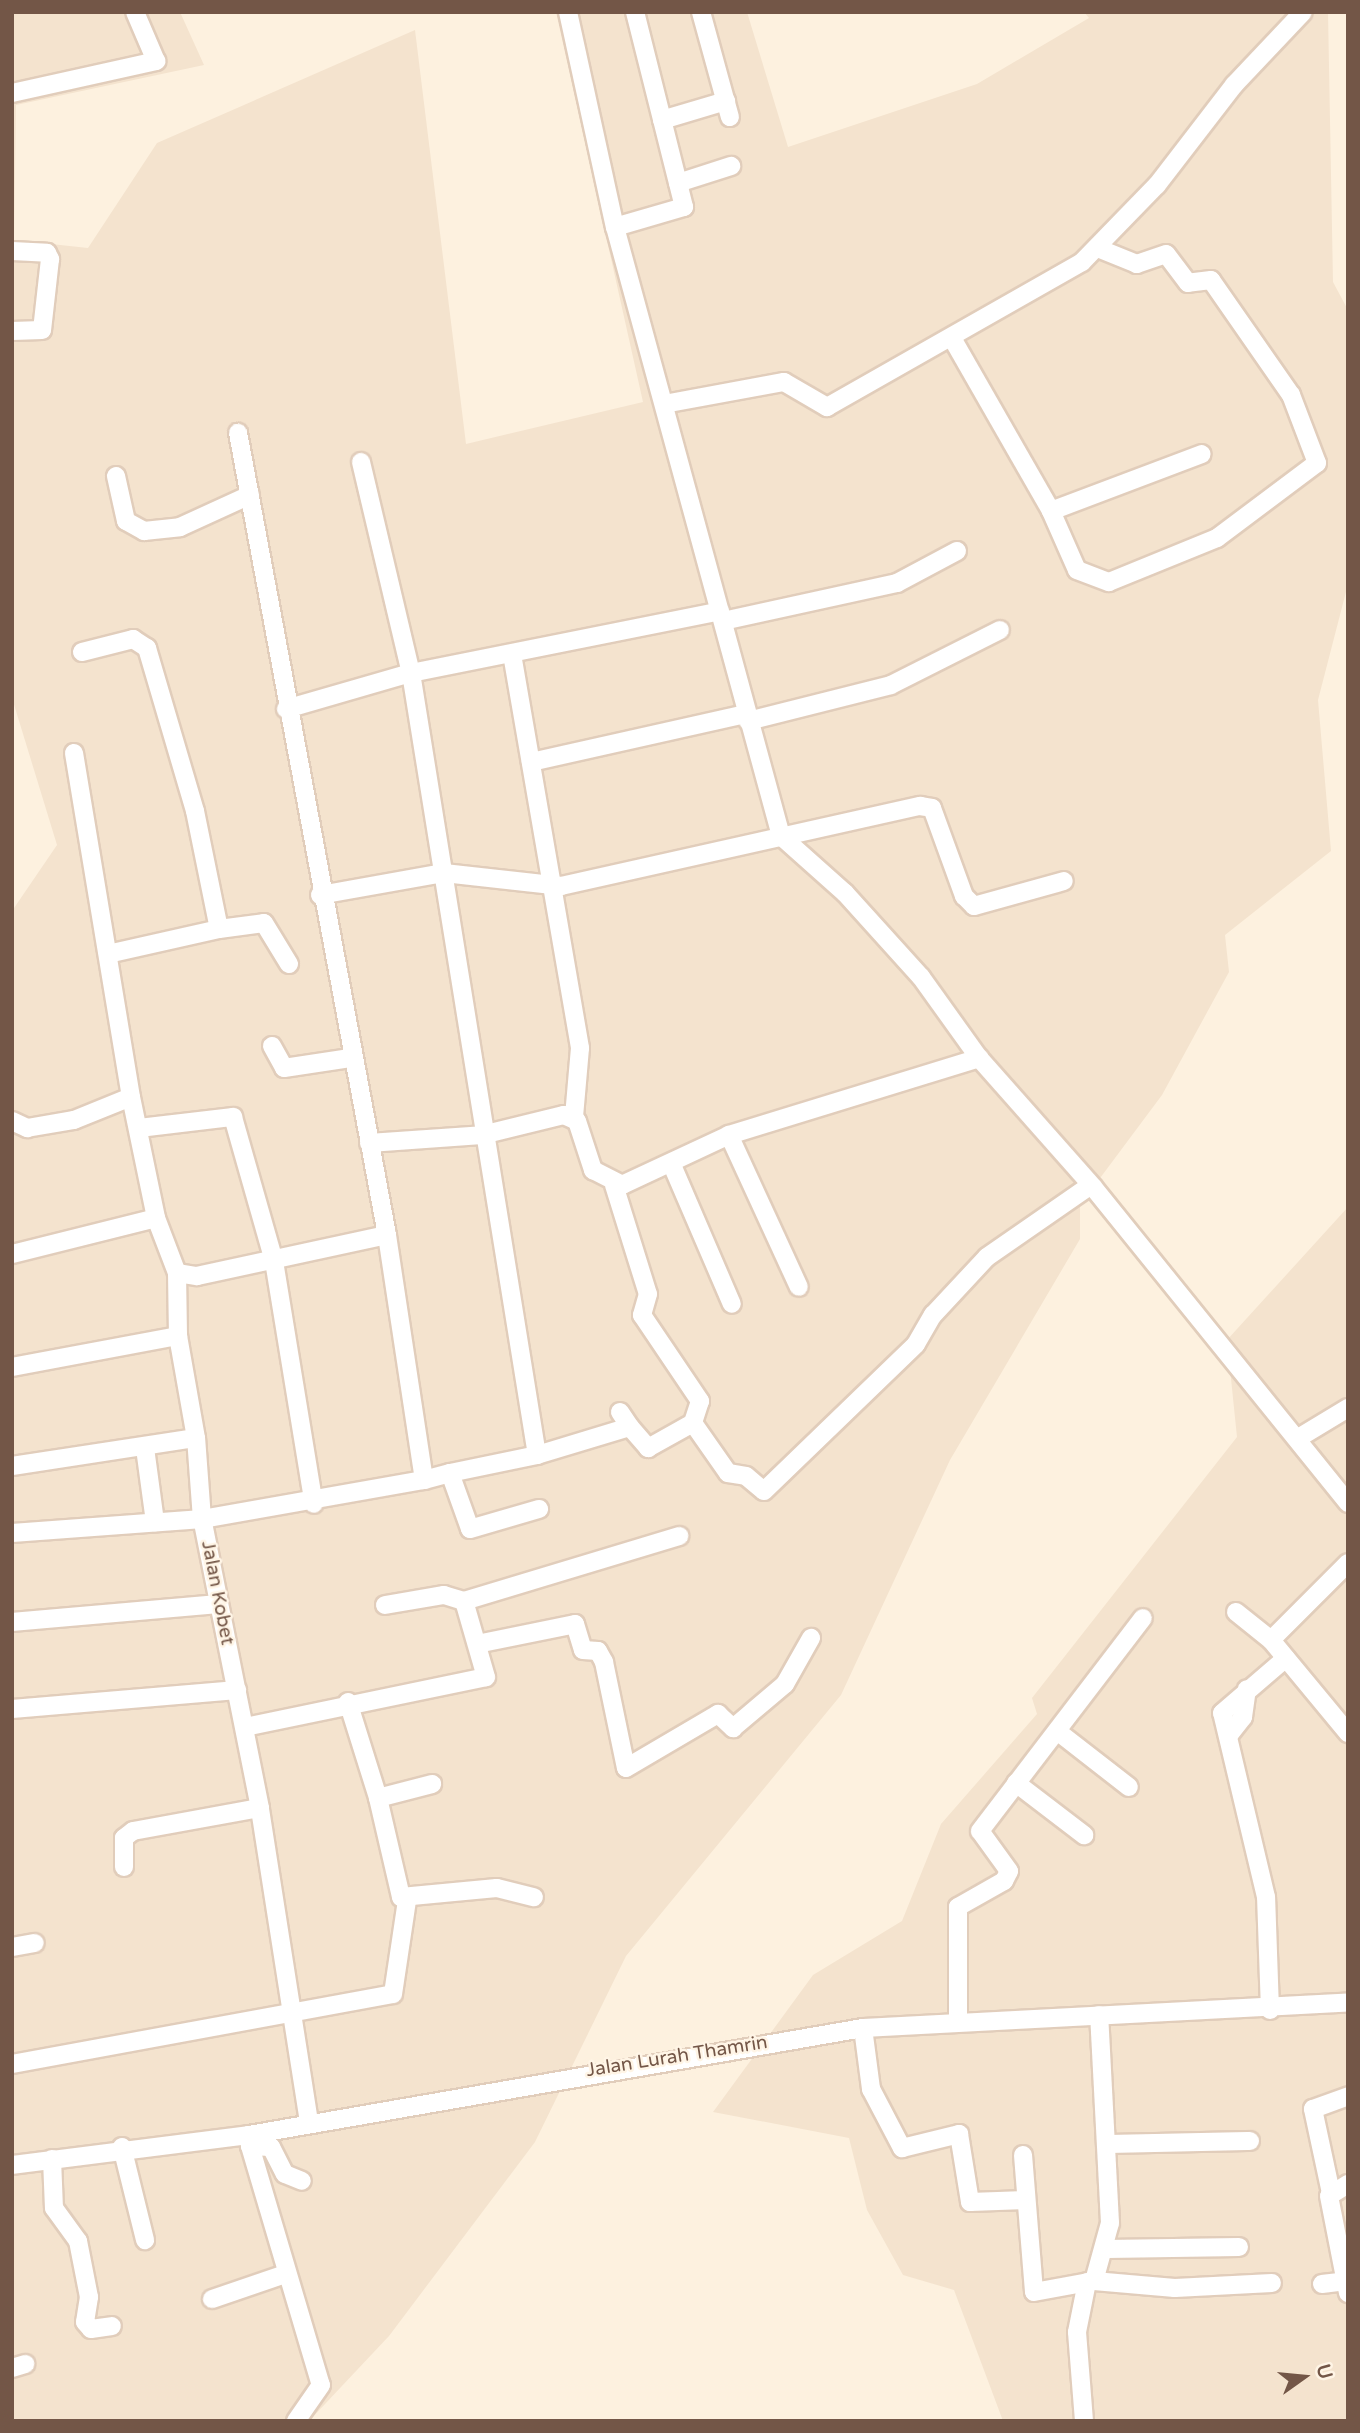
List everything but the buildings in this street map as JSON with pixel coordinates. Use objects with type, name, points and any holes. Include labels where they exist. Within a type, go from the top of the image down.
[{"type":"street","points":[[12,93],[156,61],[135,12]]},
{"type":"street","points":[[568,12],[615,227],[781,836],[845,893],[913,968],[979,1058],[1091,1185],[1300,1437],[1348,1503]]},
{"type":"street","points":[[615,227],[684,207],[635,12]]},
{"type":"street","points":[[662,120],[728,109],[701,12]]},
{"type":"street","points":[[664,404],[784,382],[827,407],[952,338],[1100,249],[1303,12]]},
{"type":"street","points":[[678,183],[731,166]]},
{"type":"street","points":[[952,338],[1051,511],[1077,570],[1109,582],[1217,538],[1317,463],[1291,395],[1211,280],[1188,283],[1166,254],[1137,264],[1100,249]]},
{"type":"street","points":[[12,251],[47,253],[50,259],[42,330],[12,331]]},
{"type":"street","points":[[238,433],[350,1058],[387,1235],[424,1480]]},
{"type":"street","points":[[1051,511],[1202,454]]},
{"type":"street","points":[[360,462],[411,673],[444,873],[482,1135],[537,1455]]},
{"type":"street","points":[[116,476],[126,520],[144,531],[180,527],[250,495]]},
{"type":"street","points":[[286,709],[411,673],[897,583],[957,551]]},
{"type":"street","points":[[531,762],[747,718],[891,685],[1000,630]]},
{"type":"street","points":[[82,652],[132,639],[147,648],[195,811],[219,929]]},
{"type":"street","points":[[12,1533],[202,1519],[314,1504],[537,1455],[625,1419],[646,1448],[693,1423],[699,1401],[642,1315],[648,1294],[614,1185],[593,1170],[574,1117],[580,1048],[512,654]]},
{"type":"street","name":"Jalan Kobet","points":[[74,753],[131,1097],[156,1218],[177,1273],[178,1336],[196,1438],[202,1519],[260,1808],[309,2122]]},
{"type":"street","points":[[320,895],[444,873],[550,886],[781,836],[932,808],[964,896],[974,906],[1064,881]]},
{"type":"street","points":[[108,954],[219,929],[264,923],[289,964]]},
{"type":"street","points":[[272,1046],[284,1068],[350,1058]]},
{"type":"street","points":[[614,1185],[638,1182],[729,1135],[979,1058]]},
{"type":"street","points":[[12,1121],[27,1128],[74,1120],[131,1097]]},
{"type":"street","points":[[139,1128],[233,1117],[274,1261],[314,1504]]},
{"type":"street","points":[[369,1143],[482,1135],[574,1117]]},
{"type":"street","points":[[729,1135],[799,1287]]},
{"type":"street","points":[[672,1165],[732,1304]]},
{"type":"street","points":[[693,1423],[728,1473],[746,1476],[764,1491],[915,1344],[933,1315],[987,1257],[1091,1185]]},
{"type":"street","points":[[12,1254],[156,1218]]},
{"type":"street","points":[[177,1273],[274,1261],[387,1235]]},
{"type":"street","points":[[12,1367],[178,1336]]},
{"type":"street","points":[[1300,1437],[1348,1408]]},
{"type":"street","points":[[12,1466],[145,1448],[196,1438]]},
{"type":"street","points":[[145,1448],[155,1522]]},
{"type":"street","points":[[450,1474],[470,1529],[540,1509]]},
{"type":"street","points":[[385,1605],[444,1595],[464,1601],[679,1536]]},
{"type":"street","points":[[1270,1640],[1348,1563]]},
{"type":"street","points":[[245,1727],[348,1702],[486,1677],[464,1601]]},
{"type":"street","points":[[12,1622],[218,1604]]},
{"type":"street","points":[[1236,1612],[1270,1640],[1347,1729]]},
{"type":"street","points":[[958,2020],[958,1907],[1008,1875],[1007,1865],[980,1831],[1143,1618]]},
{"type":"street","points":[[477,1644],[575,1624],[583,1650],[598,1651],[604,1662],[626,1768],[718,1714],[733,1728],[785,1684],[811,1638]]},
{"type":"street","points":[[1270,2010],[1265,1946],[1271,1925],[1229,1735],[1242,1717],[1247,1689],[1286,1658]]},
{"type":"street","points":[[12,1709],[237,1690]]},
{"type":"street","points":[[12,2064],[398,1991],[407,1900],[394,1879],[378,1798],[348,1702]]},
{"type":"street","points":[[1057,1731],[1129,1787]]},
{"type":"street","points":[[1016,1783],[1084,1835]]},
{"type":"street","points":[[378,1798],[432,1784]]},
{"type":"street","points":[[124,1867],[124,1838],[133,1831],[260,1808]]},
{"type":"street","points":[[407,1900],[497,1888],[534,1897]]},
{"type":"street","points":[[12,1947],[36,1943]]},
{"type":"street","name":"Jalan Lurah Thamrin","points":[[12,2165],[121,2147],[249,2140],[309,2122],[863,2028],[958,2020],[1270,2010],[1348,2003]]},
{"type":"street","points":[[1084,2421],[1077,2332],[1090,2282],[1107,2249],[1106,2144],[1099,2015]]},
{"type":"street","points":[[863,2028],[871,2089],[902,2148],[958,2134],[970,2202],[1026,2200]]},
{"type":"street","points":[[1322,2284],[1347,2285],[1331,2193],[1312,2109],[1348,2096]]},
{"type":"street","points":[[249,2140],[271,2147],[282,2171],[302,2181]]},
{"type":"street","points":[[249,2140],[285,2274],[321,2385],[296,2421]]},
{"type":"street","points":[[1106,2144],[1250,2141]]},
{"type":"street","points":[[121,2147],[145,2240]]},
{"type":"street","points":[[1023,2155],[1034,2291],[1090,2282],[1175,2288],[1272,2283]]},
{"type":"street","points":[[52,2159],[54,2208],[78,2241],[88,2289],[85,2322],[90,2329],[112,2326]]},
{"type":"street","points":[[1331,2193],[1348,2184]]},
{"type":"street","points":[[1107,2249],[1239,2247]]},
{"type":"street","points":[[212,2299],[285,2274]]},
{"type":"shaded area","points":[[12,12],[180,12],[204,65],[16,105],[14,240],[88,248],[157,143],[415,30],[466,444],[643,402],[556,12],[747,12],[788,147],[977,84],[1089,18],[1084,12],[1328,12],[1333,282],[1348,310],[1348,584],[1318,700],[1331,851],[1225,935],[1229,972],[1162,1095],[1080,1205],[1080,1239],[950,1460],[841,1695],[626,1956],[535,2142],[389,2336],[309,2421],[12,2421],[12,911],[57,845],[12,698]]},
{"type":"shaded area","points":[[1348,1207],[1348,2421],[1003,2421],[954,2290],[903,2275],[867,2210],[849,2138],[713,2112],[813,1975],[902,1921],[941,1824],[1037,1714],[1032,1698],[1237,1437],[1227,1340]]}]
